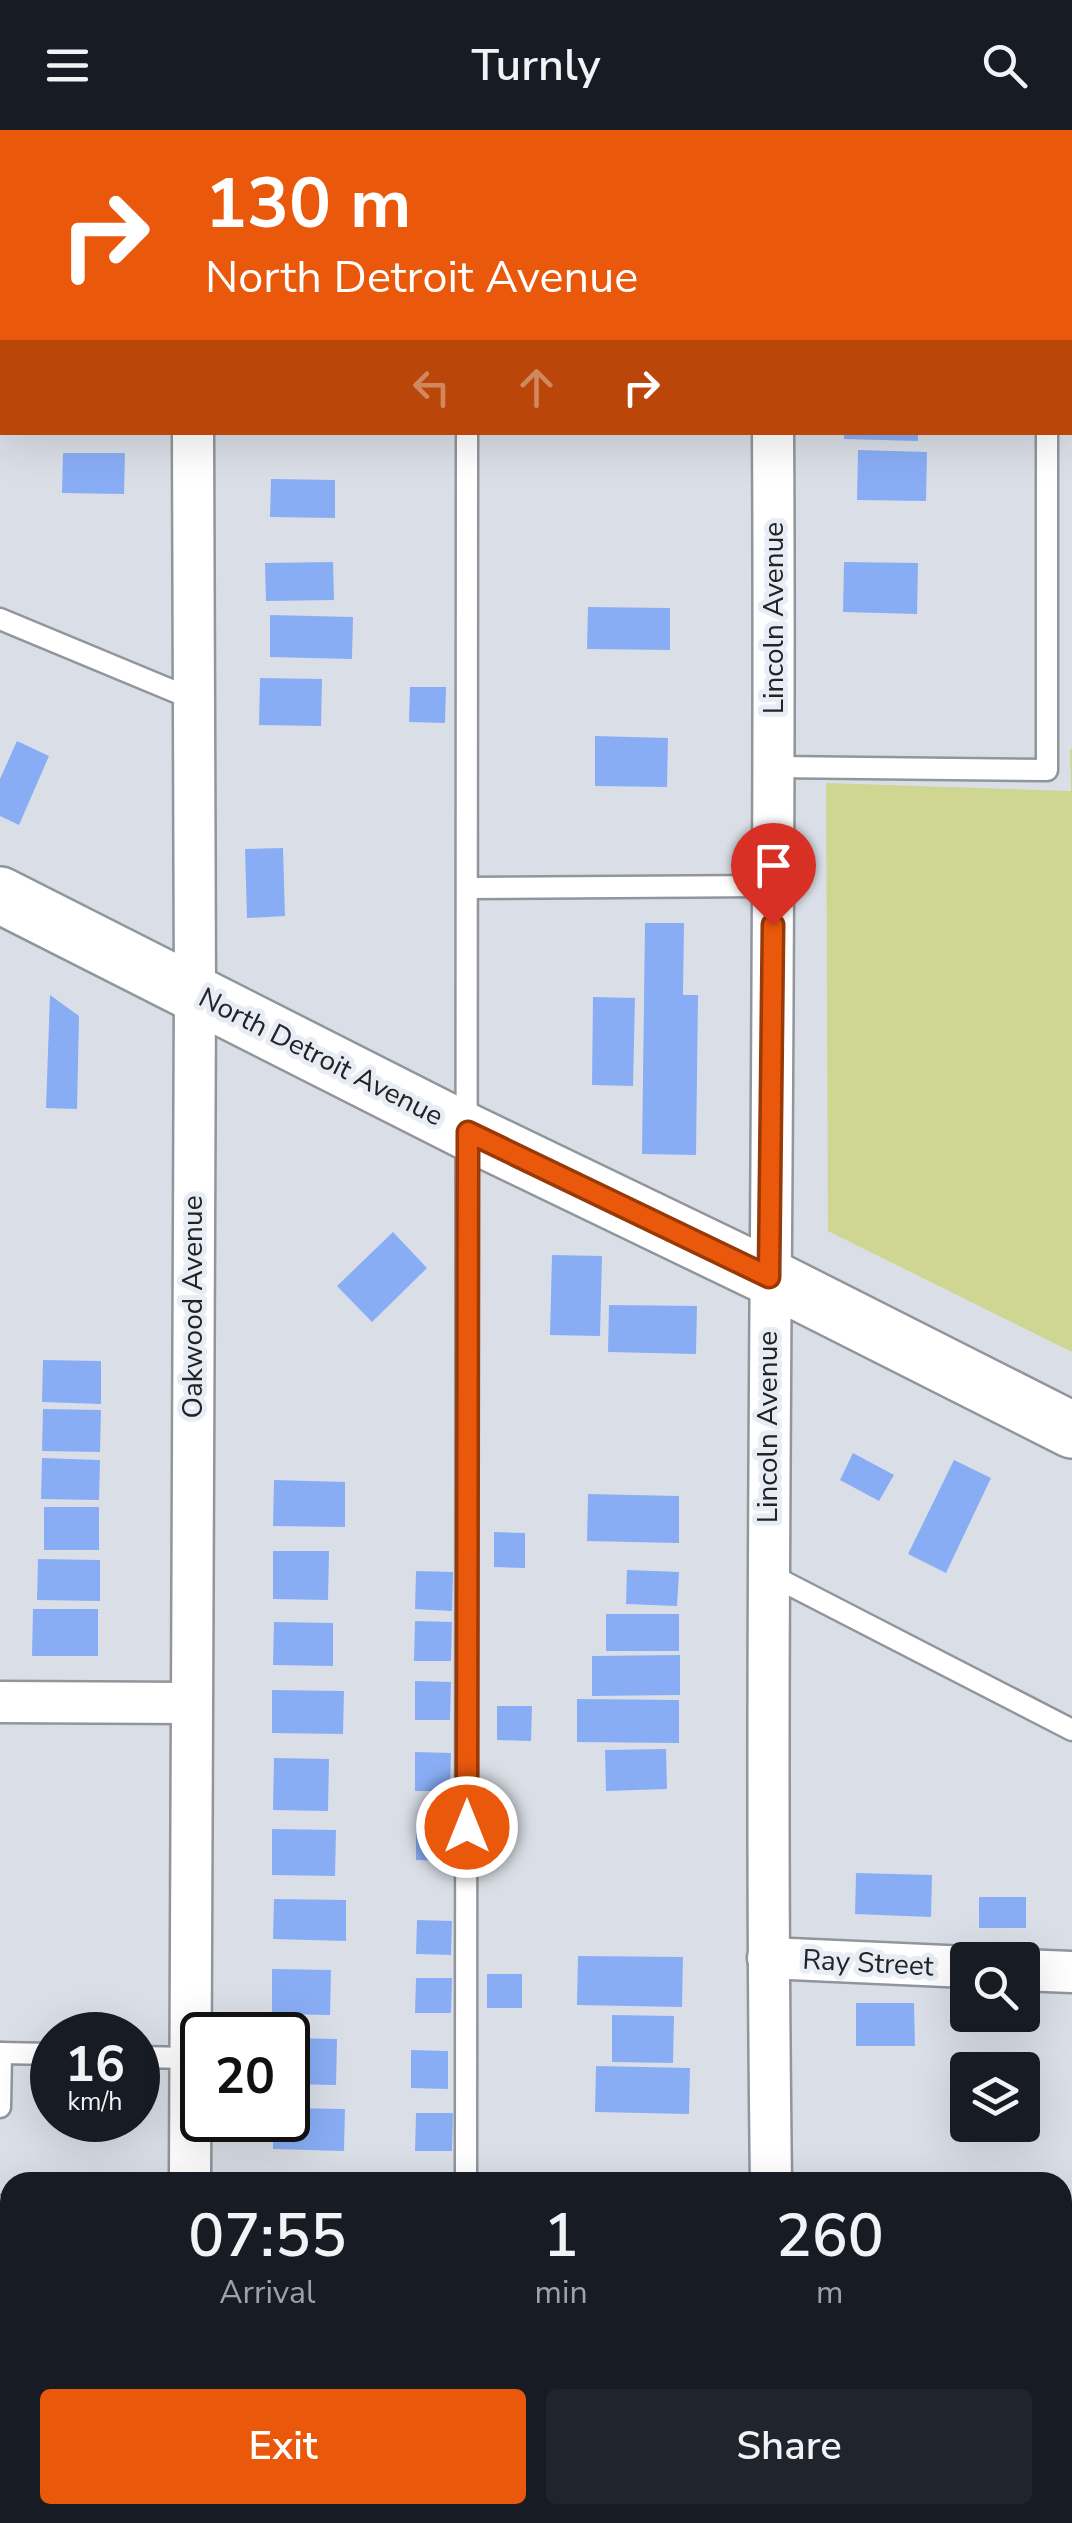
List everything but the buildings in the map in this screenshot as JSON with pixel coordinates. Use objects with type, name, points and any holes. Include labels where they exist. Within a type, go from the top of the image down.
[{"type":"main road","name":"North Detroit Avenue","points":[[0,894],[468,1132],[769,1277],[1072,1430]]},
{"type":"street","name":"Oakwood Avenue","points":[[190,2012],[195,992],[193,435]]},
{"type":"street","name":"Lincoln Avenue","points":[[772,2172],[767,1573],[775,767],[773,435]]},
{"type":"street","points":[[0,1702],[190,1703]]},
{"type":"street","name":"Ray Street","points":[[768,1958],[950,1966]]},
{"type":"street","points":[[1040,1971],[1072,1972]]},
{"type":"street","name":"Oakwood Avenue","points":[[190,2142],[190,2172]]},
{"type":"lane","points":[[466,2172],[468,435]]},
{"type":"lane","points":[[775,767],[1047,770],[1047,435]]},
{"type":"lane","points":[[0,619],[195,700]]},
{"type":"lane","points":[[468,888],[774,886]]},
{"type":"lane","points":[[767,1573],[1072,1730]]},
{"type":"lane","points":[[0,2107],[0,2053],[30,2054]]},
{"type":"green space","points":[[1072,749],[1072,1352],[828,1231],[826,783],[1071,791]]},
{"type":"route","points":[[467,1827],[468,1132],[769,1277],[773,925]]}]
